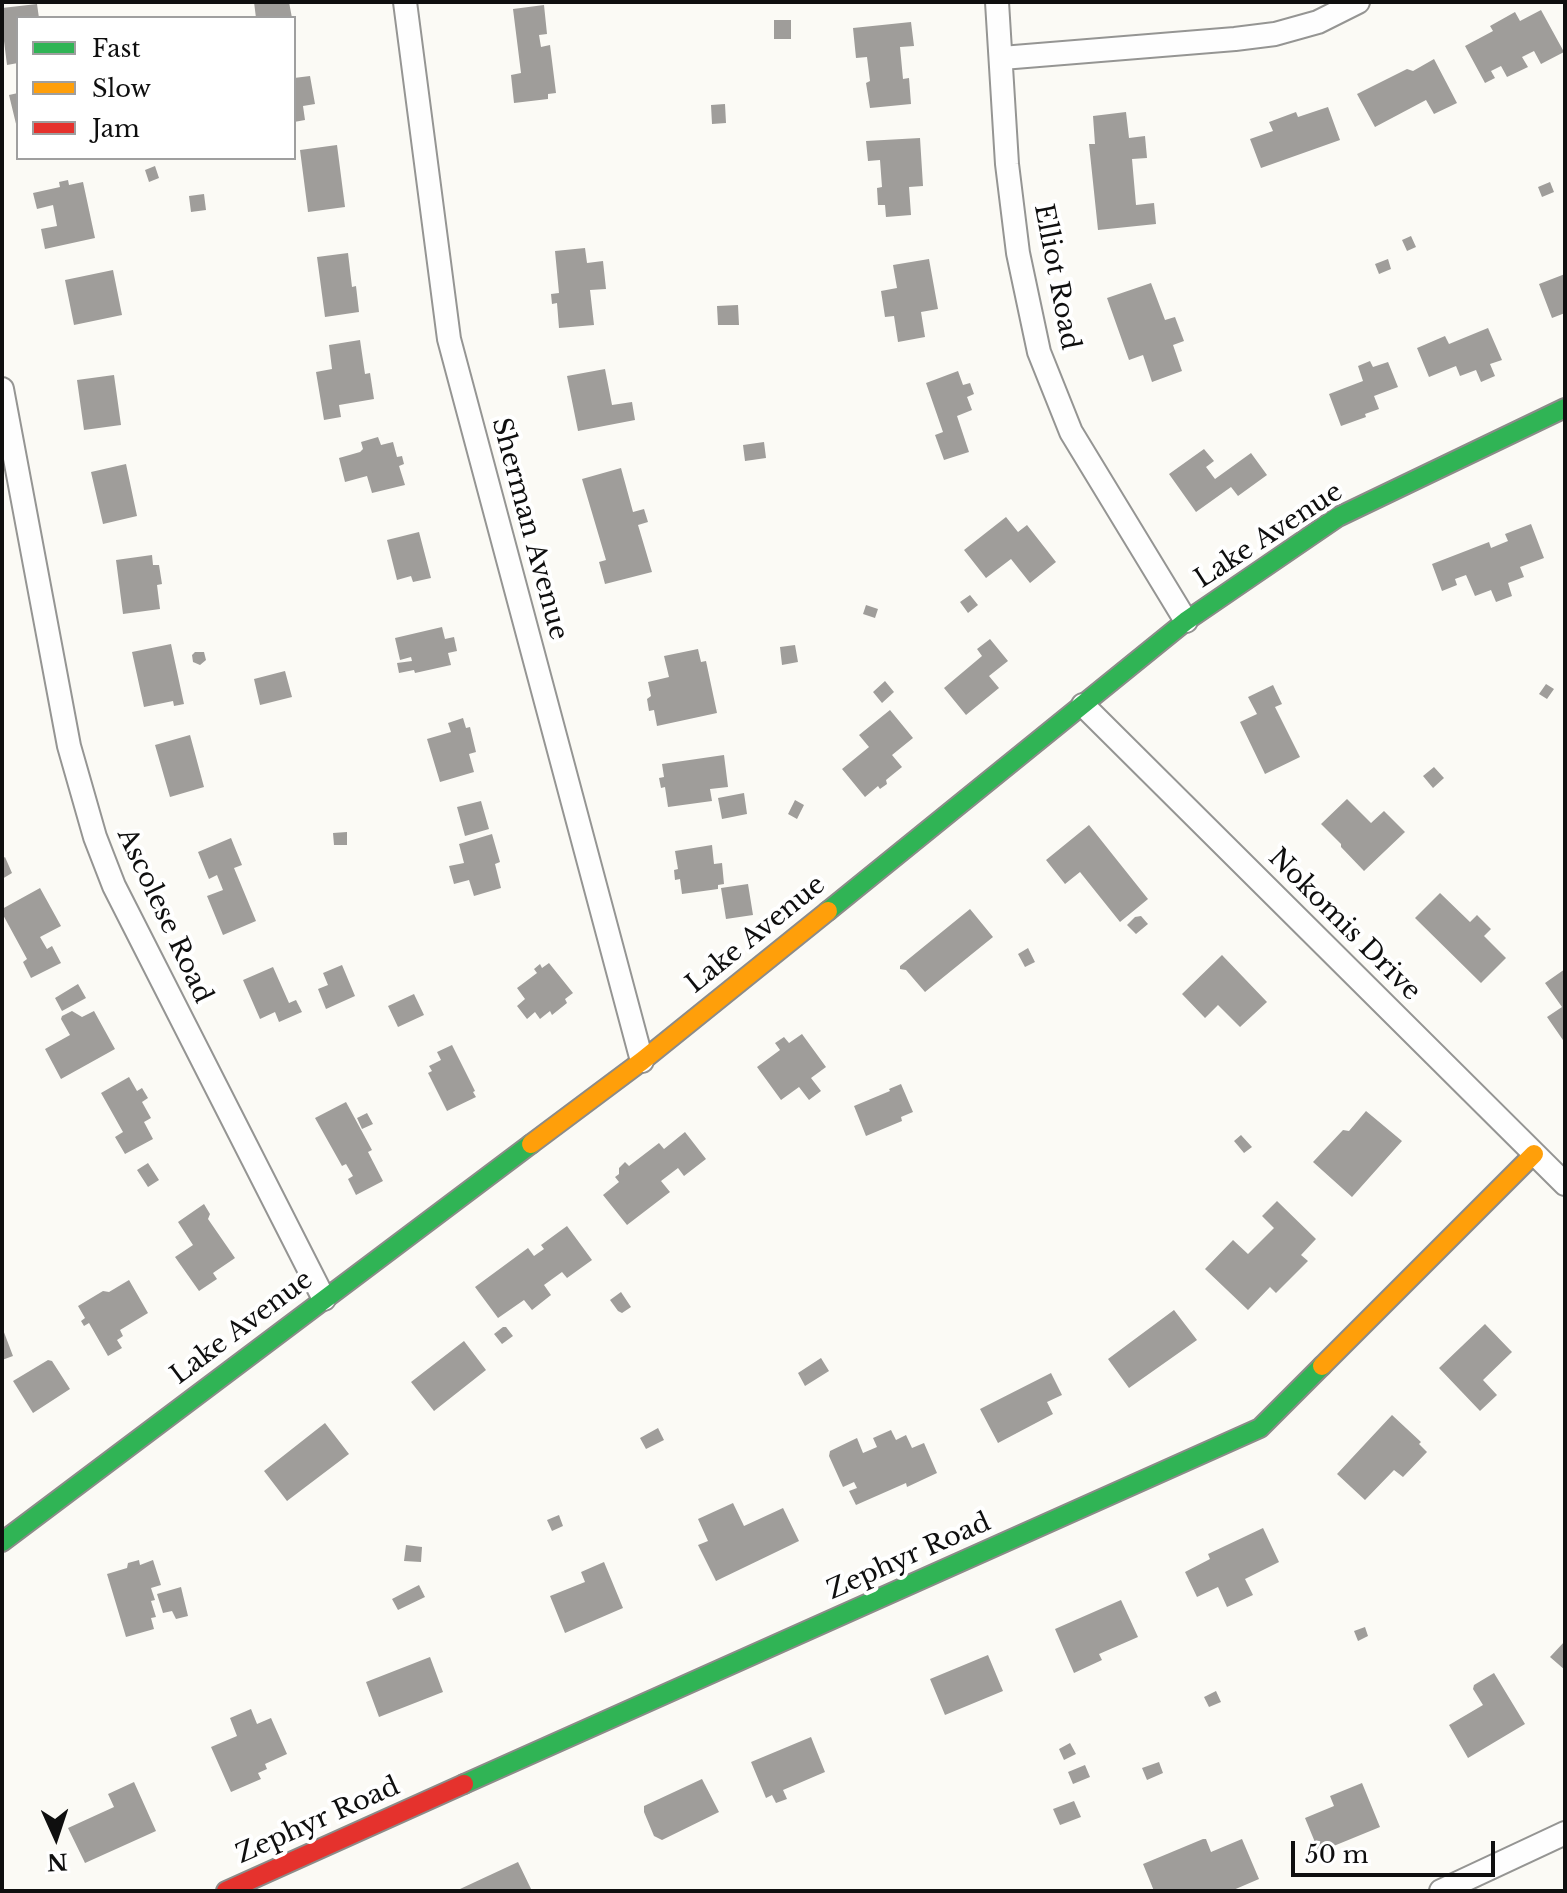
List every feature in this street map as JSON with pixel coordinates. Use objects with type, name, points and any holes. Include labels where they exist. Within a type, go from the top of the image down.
[{"type":"street","name":"Sherman Avenue","points":[[405,2],[449,339],[642,1061]]},
{"type":"street","name":"Elliot Road","points":[[997,2],[1007,164],[1018,253],[1039,352],[1071,432],[1186,621]]},
{"type":"street","points":[[1002,58],[1275,34],[1318,22],[1358,2]]},
{"type":"street","name":"Ascolese Road","points":[[2,389],[69,746],[95,837],[114,886],[324,1299]]},
{"type":"street","name":"Lake Avenue","points":[[2,1542],[642,1061],[1186,621],[1338,517],[1561,410]]},
{"type":"street","points":[[1561,410],[1565,432]]},
{"type":"street","name":"Nokomis Drive","points":[[1083,705],[1565,1184]]},
{"type":"street","name":"Zephyr Road","points":[[226,1891],[1260,1428],[1534,1154]]},
{"type":"street","points":[[1441,1891],[1565,1833]]},
{"type":"building","points":[[254,2],[289,2],[292,16],[256,16]]},
{"type":"building","points":[[37,4],[39,16],[16,16],[16,63],[7,65],[2,25],[2,8]]},
{"type":"building","points":[[544,5],[547,34],[539,35],[541,47],[550,45],[556,93],[548,94],[548,99],[514,103],[511,75],[521,73],[513,9]]},
{"type":"building","points":[[1541,10],[1564,52],[1541,64],[1534,51],[1522,57],[1528,67],[1507,77],[1501,66],[1491,71],[1495,78],[1485,83],[1465,46],[1493,31],[1490,26],[1515,12],[1520,21]]},
{"type":"building","points":[[774,20],[791,20],[791,39],[774,39]]},
{"type":"building","points":[[911,22],[914,46],[900,47],[903,79],[909,78],[911,104],[870,108],[866,83],[870,81],[867,57],[856,58],[853,28]]},
{"type":"building","points":[[1434,59],[1457,103],[1434,114],[1426,100],[1375,127],[1357,94]]},
{"type":"building","points":[[310,76],[315,104],[303,106],[305,120],[296,122],[296,78]]},
{"type":"building","points":[[16,93],[16,124],[9,95]]},
{"type":"building","points":[[725,104],[726,123],[712,124],[711,105]]},
{"type":"building","points":[[1328,107],[1340,140],[1261,168],[1250,139],[1273,131],[1269,122],[1296,112],[1298,117]]},
{"type":"building","points":[[1126,112],[1129,138],[1145,136],[1147,158],[1132,159],[1136,205],[1154,203],[1156,224],[1098,230],[1089,144],[1095,144],[1093,116]]},
{"type":"building","points":[[920,138],[923,186],[909,187],[911,215],[886,217],[885,205],[878,205],[877,188],[882,187],[880,160],[868,161],[866,141]]},
{"type":"building","points":[[337,145],[345,207],[308,212],[300,150]]},
{"type":"building","points":[[155,166],[159,178],[149,182],[145,170]]},
{"type":"building","points":[[68,180],[69,185],[83,182],[95,238],[45,249],[41,229],[57,226],[53,205],[37,209],[33,193],[60,187],[59,182]]},
{"type":"building","points":[[1550,182],[1554,192],[1542,197],[1538,187]]},
{"type":"building","points":[[204,194],[206,210],[191,212],[189,196]]},
{"type":"building","points":[[1411,236],[1416,247],[1407,251],[1402,240]]},
{"type":"building","points":[[585,248],[587,263],[603,261],[606,289],[590,290],[594,325],[559,328],[557,303],[552,304],[551,294],[559,293],[555,251]]},
{"type":"building","points":[[348,253],[359,312],[325,317],[317,257]]},
{"type":"building","points":[[929,259],[938,309],[921,312],[925,337],[898,342],[894,316],[885,317],[881,291],[897,288],[893,265]]},
{"type":"building","points":[[1388,259],[1391,269],[1379,274],[1375,264]]},
{"type":"building","points":[[113,270],[122,315],[74,325],[65,280]]},
{"type":"building","points":[[1565,274],[1565,313],[1552,318],[1539,284]]},
{"type":"building","points":[[1151,283],[1165,320],[1175,317],[1184,341],[1173,345],[1182,371],[1152,382],[1143,355],[1129,360],[1107,298]]},
{"type":"building","points":[[738,305],[739,325],[718,325],[717,306]]},
{"type":"building","points":[[1488,328],[1502,360],[1490,364],[1495,376],[1481,382],[1476,370],[1460,376],[1456,366],[1429,377],[1417,348],[1445,336],[1449,344]]},
{"type":"building","points":[[360,340],[365,374],[370,373],[374,399],[339,405],[341,417],[324,420],[316,372],[332,369],[329,345]]},
{"type":"building","points":[[1370,361],[1373,367],[1388,362],[1398,387],[1374,396],[1379,409],[1341,426],[1329,394],[1363,381],[1358,366]]},
{"type":"building","points":[[605,369],[612,405],[632,402],[635,420],[578,431],[567,376]]},
{"type":"building","points":[[958,371],[963,385],[970,383],[974,394],[967,397],[972,410],[957,416],[969,452],[944,460],[935,435],[943,432],[926,383]]},
{"type":"building","points":[[114,375],[121,425],[84,430],[77,380]]},
{"type":"building","points":[[378,437],[381,445],[393,442],[397,457],[402,456],[404,464],[399,466],[405,485],[372,493],[367,476],[345,482],[339,458],[360,452],[363,449],[361,442]]},
{"type":"building","points":[[764,442],[766,458],[745,461],[743,445]]},
{"type":"building","points":[[1204,449],[1214,461],[1206,467],[1215,479],[1251,453],[1267,475],[1238,496],[1231,487],[1196,512],[1169,474]]},
{"type":"building","points":[[126,464],[137,516],[103,524],[91,472]]},
{"type":"building","points":[[621,468],[633,512],[644,509],[648,522],[638,525],[652,572],[605,584],[599,562],[606,560],[582,479]]},
{"type":"building","points":[[1006,517],[1018,532],[1027,525],[1056,562],[1030,583],[1011,559],[986,578],[964,550]]},
{"type":"building","points":[[1531,524],[1544,558],[1520,567],[1524,577],[1508,583],[1512,596],[1496,602],[1491,590],[1475,596],[1466,575],[1455,579],[1457,585],[1442,591],[1432,564],[1489,542],[1491,548],[1508,541],[1505,534]]},
{"type":"building","points":[[419,532],[431,578],[413,582],[411,576],[397,580],[387,540]]},
{"type":"building","points":[[152,555],[153,565],[159,565],[162,584],[157,585],[160,609],[123,614],[116,560]]},
{"type":"building","points":[[970,595],[978,605],[968,613],[960,602]]},
{"type":"building","points":[[866,605],[878,609],[875,618],[863,614]]},
{"type":"building","points":[[442,627],[445,639],[454,637],[457,651],[448,653],[451,665],[415,673],[414,670],[399,673],[397,663],[412,661],[411,657],[400,660],[395,638]]},
{"type":"building","points":[[990,639],[1008,661],[989,676],[999,688],[966,715],[944,688],[982,656],[977,649]]},
{"type":"building","points":[[171,644],[184,704],[174,706],[173,701],[144,707],[132,652]]},
{"type":"building","points":[[795,645],[798,662],[782,665],[780,647]]},
{"type":"building","points":[[698,649],[701,662],[706,661],[717,713],[657,726],[654,710],[649,711],[647,699],[651,696],[648,682],[669,677],[664,656]]},
{"type":"building","points":[[195,652],[204,652],[206,660],[200,665],[193,662]]},
{"type":"building","points":[[285,671],[292,697],[260,705],[254,679]]},
{"type":"building","points":[[885,681],[894,692],[882,703],[873,692]]},
{"type":"building","points":[[1546,684],[1554,689],[1547,699],[1539,694]]},
{"type":"building","points":[[1273,685],[1282,704],[1275,707],[1300,757],[1265,774],[1240,722],[1257,714],[1248,697]]},
{"type":"building","points":[[890,710],[913,738],[892,755],[902,767],[886,780],[887,784],[880,789],[878,786],[865,797],[842,769],[869,747],[859,735]]},
{"type":"building","points":[[463,718],[466,728],[470,727],[476,752],[469,754],[474,772],[440,782],[427,739],[451,732],[448,723]]},
{"type":"building","points":[[190,735],[204,787],[170,797],[155,745]]},
{"type":"building","points":[[724,755],[728,787],[710,789],[712,801],[668,807],[665,787],[661,788],[659,778],[664,777],[662,764]]},
{"type":"building","points":[[1434,767],[1444,778],[1433,788],[1423,776]]},
{"type":"building","points":[[744,793],[747,814],[722,819],[718,798]]},
{"type":"building","points":[[1347,799],[1371,823],[1384,811],[1405,832],[1364,871],[1321,824]]},
{"type":"building","points":[[795,800],[804,805],[797,819],[788,814]]},
{"type":"building","points":[[481,801],[489,829],[465,836],[457,807]]},
{"type":"building","points":[[1089,825],[1148,899],[1120,922],[1080,872],[1065,884],[1046,860]]},
{"type":"building","points":[[347,832],[347,845],[334,845],[333,833]]},
{"type":"building","points":[[492,834],[500,862],[495,864],[501,888],[474,896],[469,880],[454,884],[449,866],[464,863],[459,844]]},
{"type":"building","points":[[231,838],[242,865],[234,868],[256,921],[223,935],[207,896],[223,890],[217,875],[209,879],[198,852]]},
{"type":"building","points":[[712,845],[714,864],[722,863],[724,884],[718,885],[718,889],[682,894],[680,879],[675,880],[674,870],[678,869],[675,851]]},
{"type":"building","points":[[5,857],[12,873],[2,879],[2,859]]},
{"type":"building","points":[[748,884],[753,915],[726,919],[721,888]]},
{"type":"building","points":[[40,888],[61,926],[40,937],[47,949],[52,946],[61,963],[31,978],[23,962],[27,959],[2,909]]},
{"type":"building","points":[[1440,893],[1470,922],[1477,915],[1491,929],[1484,936],[1506,958],[1481,983],[1415,918]]},
{"type":"building","points":[[970,909],[993,937],[925,992],[900,966]]},
{"type":"building","points":[[1141,916],[1148,924],[1136,934],[1127,925],[1135,917]]},
{"type":"building","points":[[1028,948],[1035,962],[1025,967],[1018,954]]},
{"type":"building","points":[[1222,955],[1267,1002],[1240,1027],[1218,1005],[1205,1018],[1182,994]]},
{"type":"building","points":[[549,963],[573,993],[565,999],[567,1003],[552,1015],[550,1011],[540,1019],[535,1012],[527,1019],[517,1006],[525,999],[517,988],[537,973],[534,969],[540,964],[542,968]]},
{"type":"building","points":[[342,965],[355,996],[326,1009],[318,989],[328,985],[323,973]]},
{"type":"building","points":[[273,967],[289,1003],[296,1000],[302,1012],[279,1022],[275,1012],[260,1019],[243,980]]},
{"type":"building","points":[[1565,969],[1565,1043],[1547,1017],[1562,1007],[1545,983]]},
{"type":"building","points":[[78,984],[86,998],[62,1011],[55,998]]},
{"type":"building","points":[[414,994],[424,1015],[398,1027],[388,1006]]},
{"type":"building","points":[[72,1011],[82,1017],[94,1011],[115,1049],[61,1079],[45,1049],[70,1035],[61,1019]]},
{"type":"building","points":[[802,1034],[826,1067],[811,1078],[821,1091],[809,1100],[799,1087],[781,1100],[757,1067],[780,1050],[775,1043],[784,1037],[789,1043]]},
{"type":"building","points":[[452,1045],[476,1097],[447,1111],[428,1073],[432,1071],[429,1066],[441,1060],[437,1052]]},
{"type":"building","points":[[129,1077],[137,1091],[142,1088],[148,1098],[142,1102],[151,1118],[144,1122],[153,1139],[125,1154],[115,1137],[123,1132],[101,1093]]},
{"type":"building","points":[[901,1084],[913,1112],[901,1117],[902,1121],[866,1136],[854,1106]]},
{"type":"building","points":[[346,1102],[372,1150],[368,1152],[383,1181],[356,1195],[348,1179],[353,1176],[346,1164],[342,1166],[315,1118]]},
{"type":"building","points":[[1366,1111],[1402,1141],[1352,1197],[1313,1162],[1343,1130],[1349,1131]]},
{"type":"building","points":[[367,1113],[373,1124],[362,1129],[357,1118]]},
{"type":"building","points":[[685,1132],[706,1159],[684,1176],[678,1168],[661,1181],[670,1192],[627,1225],[603,1195],[619,1182],[615,1177],[619,1174],[619,1168],[625,1162],[629,1166],[659,1143],[664,1149]]},
{"type":"building","points":[[1241,1135],[1252,1147],[1244,1153],[1234,1141]]},
{"type":"building","points":[[148,1163],[159,1180],[148,1187],[137,1170]]},
{"type":"building","points":[[1277,1201],[1316,1239],[1301,1255],[1308,1261],[1276,1293],[1270,1287],[1248,1310],[1205,1269],[1233,1240],[1248,1254],[1274,1228],[1262,1216]]},
{"type":"building","points":[[204,1204],[210,1214],[208,1219],[235,1258],[213,1273],[217,1279],[199,1291],[175,1257],[193,1245],[178,1222]]},
{"type":"building","points":[[567,1226],[592,1260],[567,1278],[562,1272],[544,1285],[551,1295],[532,1310],[524,1300],[498,1318],[475,1287],[528,1248],[534,1256],[544,1249],[541,1245]]},
{"type":"building","points":[[129,1280],[148,1313],[120,1330],[123,1336],[117,1340],[122,1348],[108,1356],[89,1323],[84,1326],[81,1321],[85,1318],[78,1306]]},
{"type":"building","points":[[621,1292],[631,1307],[622,1313],[610,1300]]},
{"type":"building","points":[[1174,1310],[1197,1340],[1129,1388],[1108,1359]]},
{"type":"building","points":[[1485,1324],[1512,1352],[1483,1380],[1497,1395],[1480,1411],[1439,1368]]},
{"type":"building","points":[[2,1327],[13,1356],[2,1360]]},
{"type":"building","points":[[503,1327],[513,1336],[502,1344],[494,1334]]},
{"type":"building","points":[[464,1341],[486,1370],[434,1411],[411,1382]]},
{"type":"building","points":[[821,1358],[829,1371],[805,1386],[798,1373]]},
{"type":"building","points":[[48,1360],[52,1361],[70,1389],[33,1413],[13,1381]]},
{"type":"building","points":[[1051,1373],[1062,1395],[1047,1402],[1053,1414],[998,1443],[980,1409]]},
{"type":"building","points":[[1392,1415],[1421,1442],[1419,1444],[1427,1452],[1403,1477],[1394,1470],[1365,1500],[1337,1474]]},
{"type":"building","points":[[325,1423],[349,1454],[287,1501],[264,1471]]},
{"type":"building","points":[[658,1428],[664,1440],[646,1449],[640,1438]]},
{"type":"building","points":[[891,1430],[896,1440],[906,1435],[912,1448],[924,1443],[937,1473],[856,1505],[849,1491],[857,1488],[854,1482],[843,1487],[829,1456],[830,1451],[857,1438],[863,1453],[877,1447],[873,1438]]},
{"type":"building","points":[[733,1503],[744,1526],[783,1508],[799,1541],[716,1581],[698,1545],[708,1541],[698,1519]]},
{"type":"building","points":[[559,1515],[563,1526],[552,1531],[547,1520]]},
{"type":"building","points":[[1263,1528],[1279,1562],[1245,1579],[1253,1595],[1227,1607],[1218,1587],[1197,1597],[1185,1572],[1210,1559],[1208,1554]]},
{"type":"building","points":[[406,1545],[422,1547],[421,1562],[404,1561]]},
{"type":"building","points":[[139,1560],[140,1565],[153,1560],[161,1585],[151,1588],[155,1600],[151,1601],[156,1617],[151,1618],[154,1629],[126,1637],[107,1574],[127,1568],[128,1563]]},
{"type":"building","points":[[604,1562],[623,1608],[565,1633],[550,1596],[585,1582],[581,1572]]},
{"type":"building","points":[[419,1585],[425,1597],[398,1610],[392,1599]]},
{"type":"building","points":[[181,1587],[188,1616],[176,1619],[172,1611],[163,1613],[157,1594]]},
{"type":"building","points":[[1121,1600],[1138,1637],[1099,1654],[1102,1660],[1074,1673],[1055,1629]]},
{"type":"building","points":[[1365,1627],[1368,1636],[1358,1641],[1354,1631]]},
{"type":"building","points":[[1565,1641],[1565,1670],[1550,1657]]},
{"type":"building","points":[[988,1655],[1003,1691],[945,1715],[930,1679]]},
{"type":"building","points":[[430,1657],[443,1692],[379,1717],[366,1682]]},
{"type":"building","points":[[1494,1673],[1525,1724],[1468,1758],[1449,1725],[1483,1705],[1473,1689],[1474,1685]]},
{"type":"building","points":[[1216,1691],[1221,1702],[1209,1707],[1204,1697]]},
{"type":"building","points":[[251,1709],[257,1724],[271,1718],[287,1754],[265,1764],[267,1769],[258,1773],[261,1779],[231,1792],[211,1747],[237,1736],[230,1718]]},
{"type":"building","points":[[811,1737],[825,1772],[783,1790],[787,1799],[776,1803],[772,1795],[766,1798],[751,1762]]},
{"type":"building","points":[[1070,1743],[1076,1754],[1064,1760],[1059,1749]]},
{"type":"building","points":[[1159,1762],[1163,1773],[1147,1780],[1142,1768]]},
{"type":"building","points":[[1085,1765],[1090,1777],[1073,1784],[1068,1772]]},
{"type":"building","points":[[702,1779],[719,1812],[662,1840],[654,1836],[644,1806]]},
{"type":"building","points":[[134,1782],[156,1831],[85,1863],[68,1828],[114,1807],[108,1794]]},
{"type":"building","points":[[1362,1783],[1380,1827],[1319,1852],[1305,1818],[1334,1806],[1330,1796]]},
{"type":"building","points":[[1074,1801],[1081,1817],[1060,1825],[1053,1809]]},
{"type":"building","points":[[1206,1839],[1211,1852],[1242,1839],[1259,1879],[1231,1891],[1154,1891],[1143,1864]]},
{"type":"building","points":[[518,1862],[532,1891],[460,1889]]},
{"type":"traffic: fast","points":[[828,911],[1186,621],[1338,517],[1565,408]]},
{"type":"traffic: fast","points":[[2,1542],[531,1144]]},
{"type":"traffic: fast","points":[[464,1784],[1260,1428],[1322,1366]]},
{"type":"traffic: slow","points":[[531,1144],[642,1061],[828,911]]},
{"type":"traffic: slow","points":[[1322,1366],[1534,1154]]},
{"type":"traffic: jam","points":[[226,1891],[464,1784]]}]
